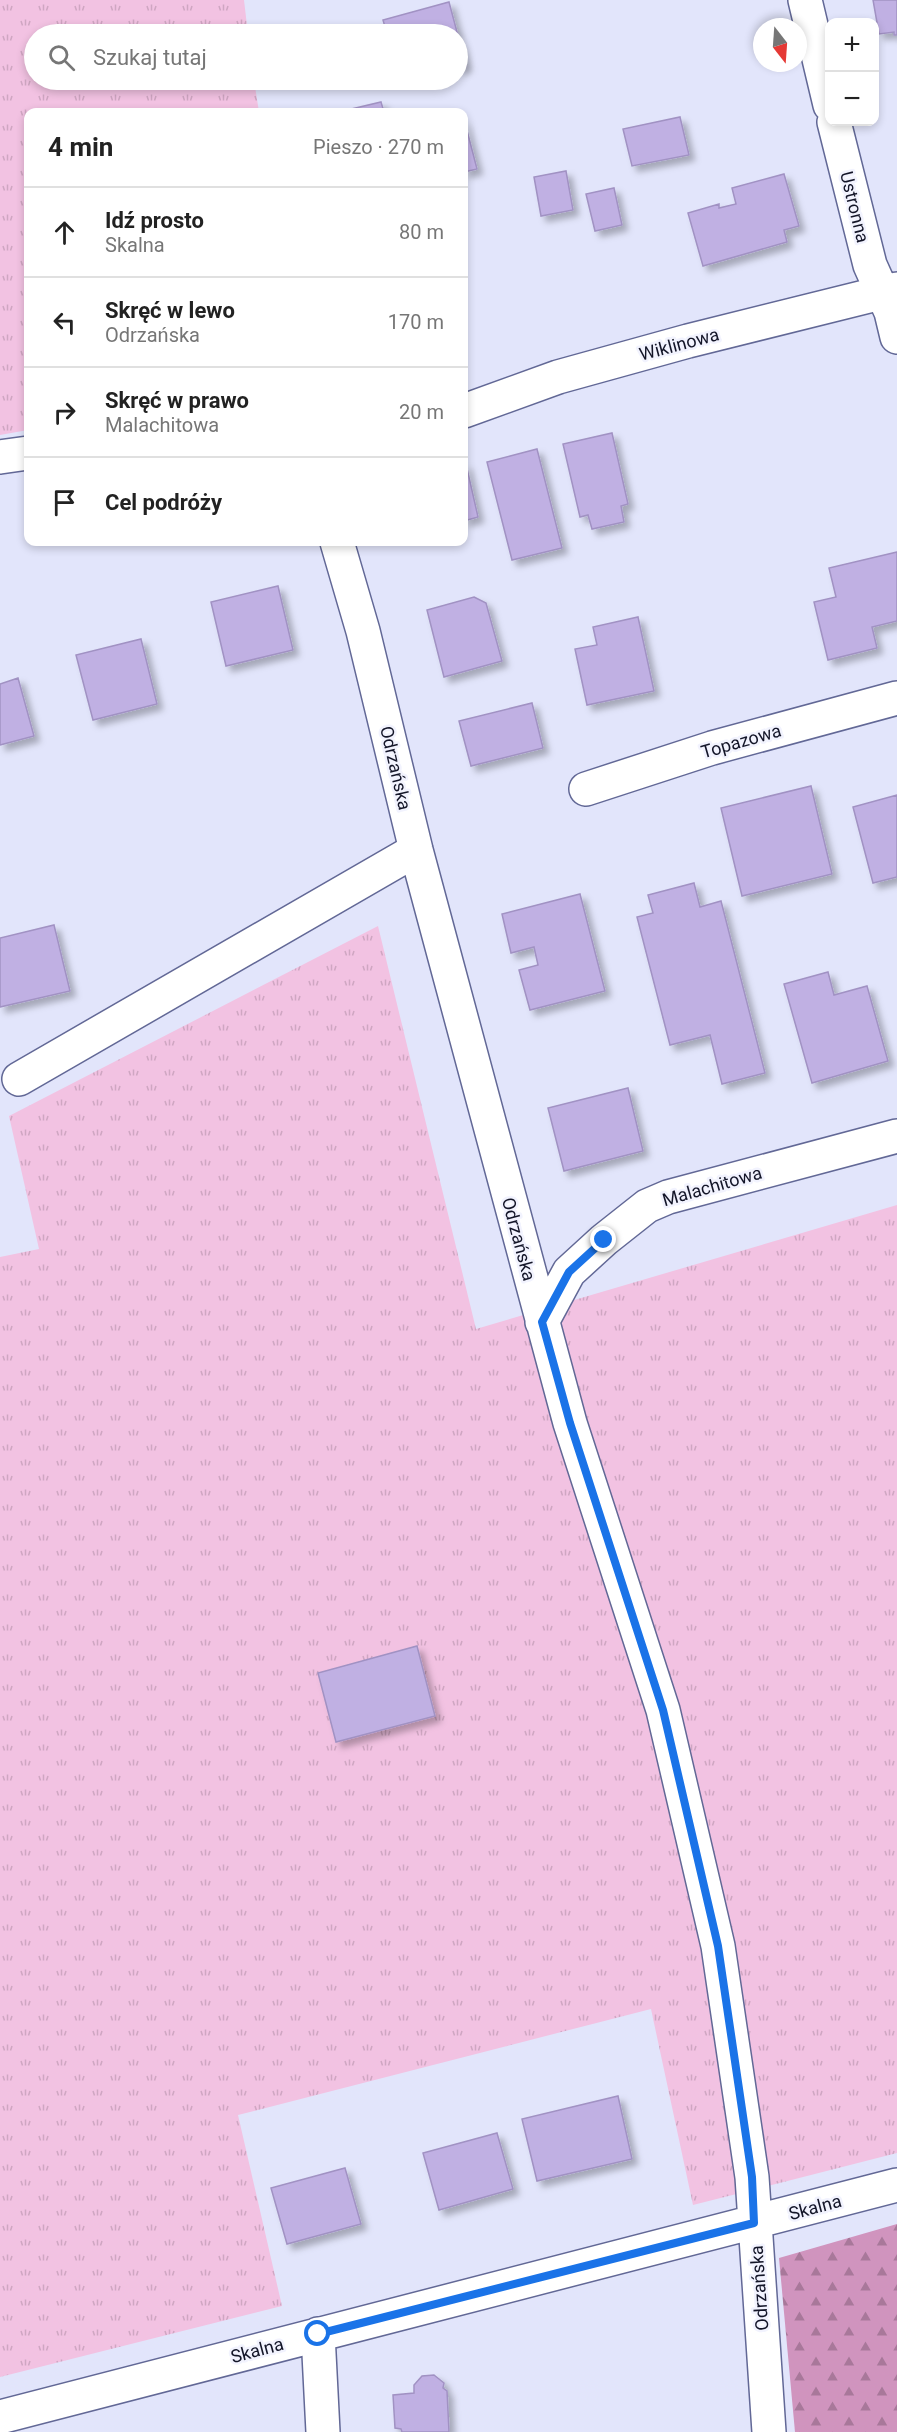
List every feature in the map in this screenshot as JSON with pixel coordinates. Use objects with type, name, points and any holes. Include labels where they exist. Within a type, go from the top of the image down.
[{"type":"street","points":[[805,0],[825,84]]},
{"type":"street","name":"Ustronna","points":[[835,126],[870,266],[889,290],[897,336]]},
{"type":"street","name":"Wiklinowa","points":[[468,410],[558,377],[889,290]]},
{"type":"street","points":[[0,457],[24,454]]},
{"type":"street","name":"Odrzańska","points":[[338,546],[363,631],[416,850],[542,1322],[570,1423],[663,1710],[705,1890],[722,1969],[752,2177],[769,2432]]},
{"type":"street","name":"Topazowa","points":[[586,789],[712,748],[897,698]]},
{"type":"street","points":[[19,1079],[416,850]]},
{"type":"street","name":"Malachitowa","points":[[542,1322],[569,1272],[604,1240],[647,1206],[668,1197],[897,1136]]},
{"type":"street","name":"Skalna","points":[[0,2417],[897,2185]]},
{"type":"street","points":[[318,2334],[323,2432]]},
{"type":"green space","points":[[0,0],[244,0],[247,24],[24,24],[24,90],[256,90],[258,108],[24,108],[24,431],[0,435]]},
{"type":"green space","points":[[378,926],[476,1329],[897,1205],[897,2153],[693,2205],[651,2009],[238,2115],[282,2306],[0,2377],[0,1257],[39,1249],[9,1116]]},
{"type":"green space","points":[[897,2224],[897,2432],[795,2432],[779,2258]]},
{"type":"building","points":[[873,0],[897,0],[897,35],[894,35],[894,32],[879,34],[879,18],[876,18]]},
{"type":"building","points":[[449,2],[455,24],[384,24],[383,20]]},
{"type":"building","points":[[381,102],[383,108],[356,108]]},
{"type":"building","points":[[680,117],[689,155],[632,166],[623,129]]},
{"type":"building","points":[[468,134],[477,169],[468,171]]},
{"type":"building","points":[[566,171],[573,210],[541,216],[534,177]]},
{"type":"building","points":[[784,174],[799,226],[784,230],[787,242],[703,266],[688,213],[719,204],[719,208],[736,204],[732,188]]},
{"type":"building","points":[[614,188],[622,225],[595,231],[586,194]]},
{"type":"building","points":[[612,433],[628,504],[621,506],[624,522],[592,529],[588,515],[580,517],[563,444]]},
{"type":"building","points":[[537,449],[562,548],[512,560],[487,462]]},
{"type":"building","points":[[468,473],[478,517],[468,520]]},
{"type":"building","points":[[897,552],[897,621],[872,627],[877,648],[828,660],[814,602],[836,597],[829,568]]},
{"type":"building","points":[[278,586],[293,650],[226,666],[211,602]]},
{"type":"building","points":[[474,597],[486,603],[502,661],[444,677],[427,610]]},
{"type":"building","points":[[638,617],[654,691],[587,705],[575,649],[597,645],[593,627]]},
{"type":"building","points":[[141,639],[157,704],[93,720],[76,655]]},
{"type":"building","points":[[18,678],[34,736],[0,745],[0,684]]},
{"type":"building","points":[[532,703],[543,748],[471,766],[459,721]]},
{"type":"building","points":[[811,786],[832,874],[742,896],[721,808]]},
{"type":"building","points":[[897,795],[897,877],[873,883],[853,807]]},
{"type":"building","points":[[694,883],[700,907],[721,901],[765,1073],[722,1084],[710,1035],[670,1045],[637,917],[653,913],[648,895]]},
{"type":"building","points":[[580,894],[605,991],[530,1010],[519,970],[538,965],[534,947],[511,953],[502,914]]},
{"type":"building","points":[[54,925],[70,991],[0,1007],[0,938]]},
{"type":"building","points":[[828,972],[834,995],[867,986],[888,1061],[812,1083],[784,984]]},
{"type":"building","points":[[628,1088],[643,1151],[564,1171],[548,1108]]},
{"type":"building","points":[[417,1646],[435,1716],[336,1742],[318,1673]]},
{"type":"building","points":[[618,2096],[632,2159],[537,2181],[522,2119]]},
{"type":"building","points":[[497,2133],[513,2189],[439,2210],[423,2153]]},
{"type":"building","points":[[345,2168],[361,2224],[287,2244],[271,2188]]},
{"type":"building","points":[[434,2375],[444,2383],[443,2388],[447,2391],[449,2432],[402,2432],[401,2429],[395,2428],[393,2395],[414,2393],[414,2385],[422,2376]]},
{"type":"route","points":[[318,2334],[754,2223],[752,2177],[718,1946],[663,1710],[570,1423],[542,1322],[569,1272],[604,1240]]}]
